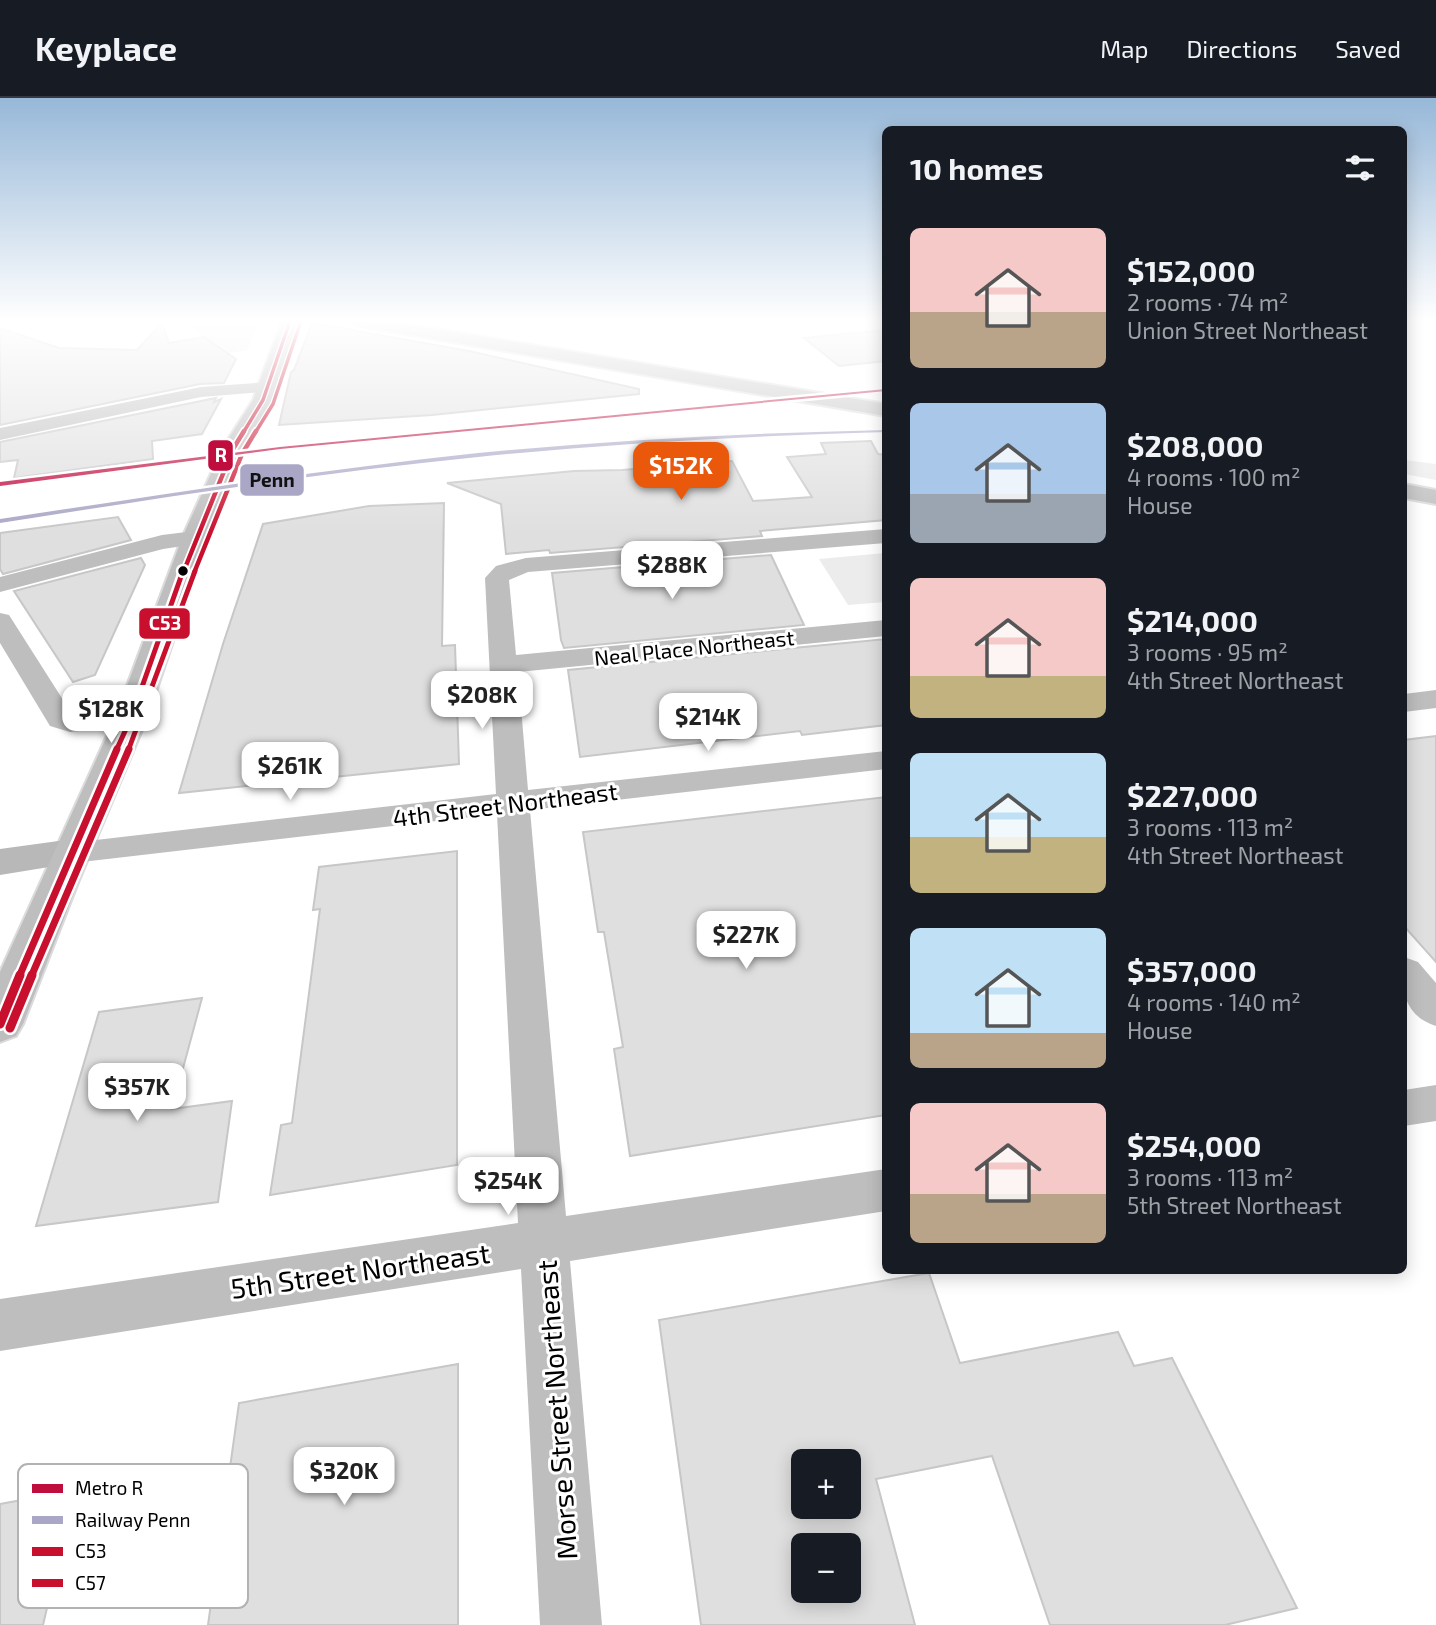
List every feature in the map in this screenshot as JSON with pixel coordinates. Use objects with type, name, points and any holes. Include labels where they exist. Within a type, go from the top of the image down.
[{"type":"main road","points":[[0,1024],[57,885],[74,852],[131,718],[195,538],[233,449],[263,400],[260,392]]},
{"type":"main road","points":[[781,392],[882,409]]},
{"type":"main road","points":[[851,392],[882,397]]},
{"type":"main road","points":[[1407,492],[1436,497]]},
{"type":"street","points":[[0,434],[195,392]]},
{"type":"street","name":"Morse Street Northeast","points":[[571,1625],[497,578],[505,571],[526,565],[882,536]]},
{"type":"street","points":[[0,585],[162,542],[195,538]]},
{"type":"street","points":[[0,621],[61,720],[70,723],[131,718]]},
{"type":"street","name":"Neal Place Northeast","points":[[503,666],[882,628]]},
{"type":"street","points":[[1407,703],[1436,699]]},
{"type":"street","name":"4th Street Northeast","points":[[0,862],[882,760]]},
{"type":"street","points":[[1407,976],[1436,1010]]},
{"type":"street","points":[[1407,1108],[1436,1103]]},
{"type":"street","name":"5th Street Northeast","points":[[0,1325],[882,1191]]},
{"type":"shaded area","points":[[1407,460],[1436,464],[1436,480],[1407,475]]},
{"type":"shaded area","points":[[882,553],[882,602],[848,605],[819,559]]},
{"type":"building","points":[[0,392],[160,392],[0,425]]},
{"type":"building","points":[[286,392],[639,392],[432,415],[279,425]]},
{"type":"building","points":[[216,398],[214,402],[221,399],[202,434],[152,441],[153,459],[14,478],[18,460],[0,462],[0,442]]},
{"type":"building","points":[[871,441],[878,454],[882,454],[882,520],[760,531],[762,536],[506,554],[501,504],[447,483],[574,471],[732,461],[753,501],[812,497],[787,457],[826,454],[821,443]]},
{"type":"building","points":[[444,503],[442,646],[455,645],[459,764],[179,793],[223,644],[263,524],[369,506]]},
{"type":"building","points":[[118,517],[131,540],[3,574],[0,569],[0,533]]},
{"type":"building","points":[[771,555],[804,625],[564,648],[552,573]]},
{"type":"building","points":[[141,558],[145,565],[95,675],[73,682],[14,591]]},
{"type":"building","points":[[882,639],[882,725],[802,735],[800,731],[580,757],[568,670]]},
{"type":"building","points":[[1436,736],[1436,962],[1407,929],[1407,740]]},
{"type":"building","points":[[882,797],[882,1116],[630,1156],[614,1049],[623,1047],[604,932],[598,932],[583,832]]},
{"type":"building","points":[[457,851],[457,1165],[270,1195],[281,1125],[292,1123],[320,909],[313,910],[319,867]]},
{"type":"building","points":[[202,998],[172,1109],[232,1101],[218,1202],[36,1226],[99,1012]]},
{"type":"building","points":[[929,1274],[960,1363],[1118,1332],[1134,1366],[1172,1358],[1297,1608],[1225,1625],[1050,1625],[992,1456],[876,1479],[915,1625],[701,1625],[659,1320]]},
{"type":"building","points":[[458,1364],[458,1625],[208,1625],[210,1608],[248,1608],[248,1464],[230,1464],[239,1403]]},
{"type":"building","points":[[18,1501],[18,1608],[47,1608],[43,1625],[0,1625],[0,1504]]},
{"type":"metro line","name":"R","points":[[0,484],[280,448],[862,392]]},
{"type":"rail line","name":"Penn","points":[[0,521],[418,461],[681,439],[882,431]]},
{"type":"transit line","name":"C53","points":[[0,1024],[57,885],[131,718],[195,538],[233,449],[266,392]]},
{"type":"transit line","name":"C57","points":[[10,1028],[67,889],[141,722],[205,542],[242,454],[273,404],[277,392]]}]
